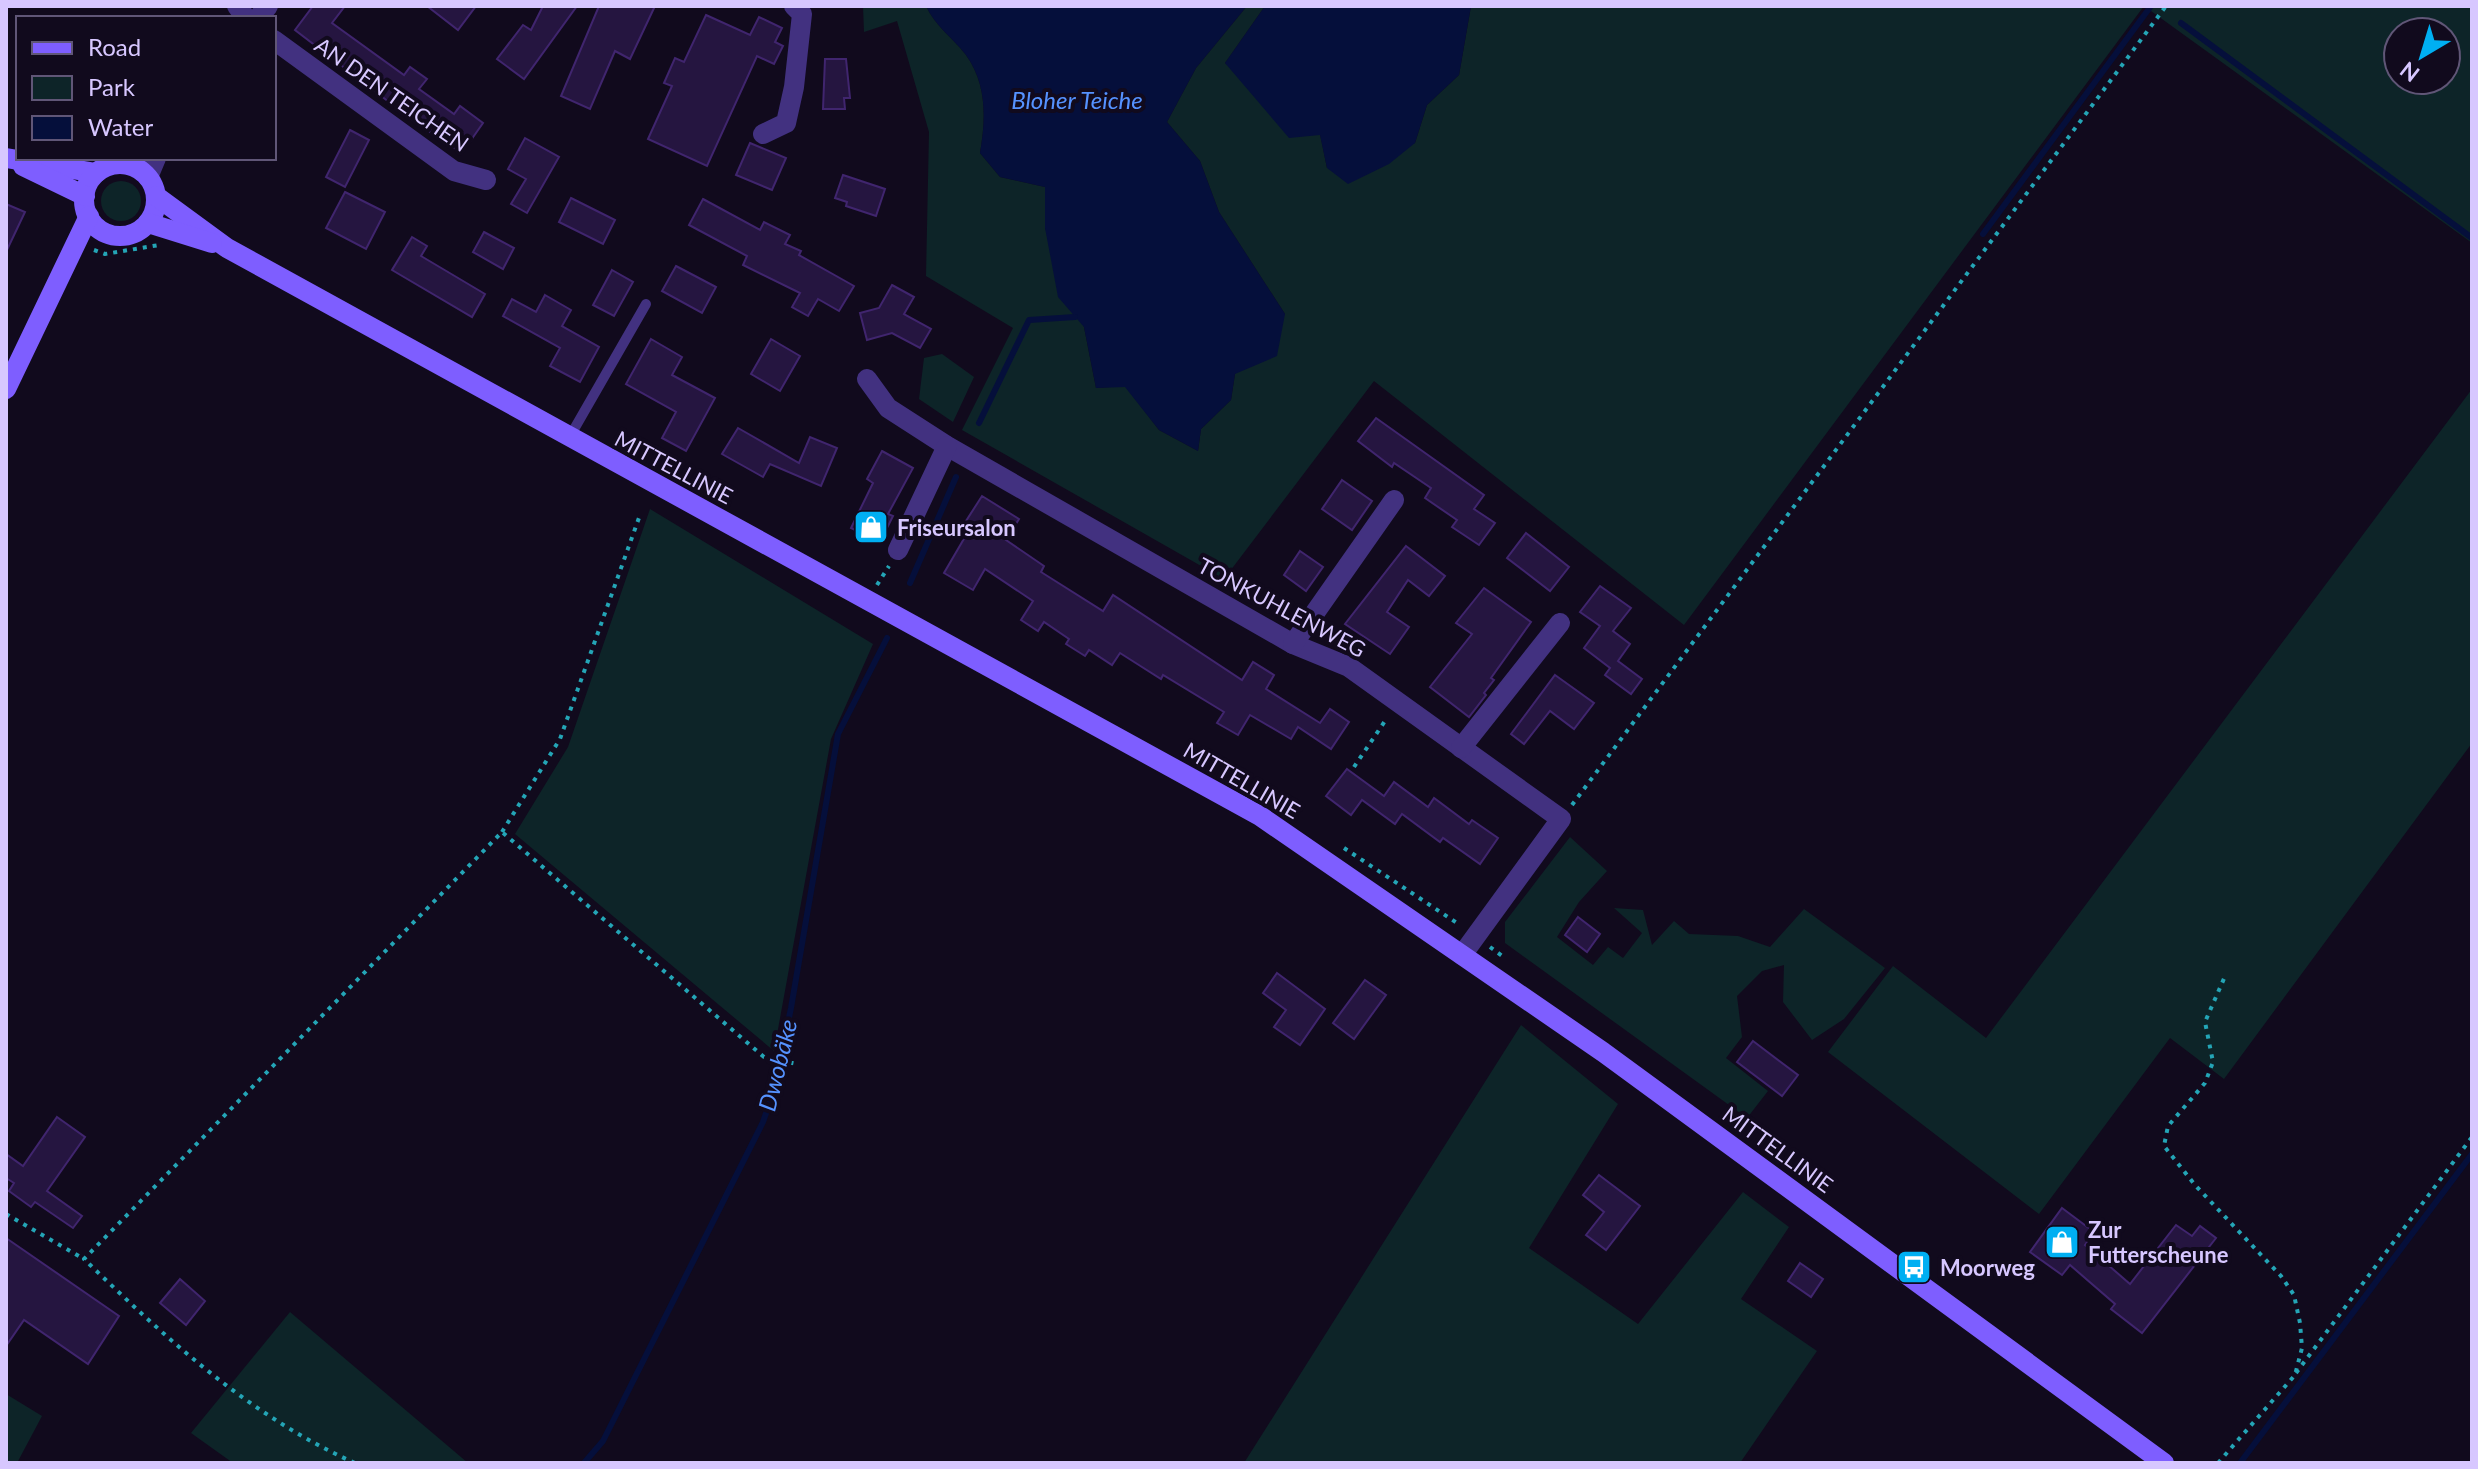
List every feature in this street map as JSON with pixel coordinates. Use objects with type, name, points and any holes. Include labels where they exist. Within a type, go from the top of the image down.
[{"type":"street","points":[[763,134],[786,123],[794,87],[802,14],[794,6]]},
{"type":"street","name":"AN DEN TEICHEN","points":[[276,41],[454,171],[486,180]]},
{"type":"street","points":[[7,159],[96,173],[132,161],[153,177],[148,223],[128,235],[97,239],[61,270]]},
{"type":"street","points":[[7,159],[85,196]]},
{"type":"street","points":[[96,173],[85,196],[97,239]]},
{"type":"street","name":"MITTELLINIE","points":[[153,177],[227,248]]},
{"type":"street","points":[[6,389],[89,216]]},
{"type":"street","name":"MITTELLINIE","points":[[148,223],[227,248],[1260,816],[1640,1079],[2164,1463]]},
{"type":"street","name":"TONKUHLENWEG","points":[[867,379],[888,408],[947,446],[1293,644],[1349,667],[1561,819]]},
{"type":"street","points":[[898,550],[947,446]]},
{"type":"street","points":[[1293,644],[1394,500]]},
{"type":"street","points":[[1461,748],[1560,623]]},
{"type":"street","points":[[1462,955],[1561,819]]},
{"type":"lane","points":[[569,438],[646,304]]},
{"type":"path","points":[[1561,819],[2166,6]]},
{"type":"path","points":[[97,239],[105,254],[154,248],[175,231]]},
{"type":"path","points":[[84,1259],[502,832],[560,739],[640,515]]},
{"type":"path","points":[[1354,767],[1398,702]]},
{"type":"path","points":[[502,832],[764,1057],[797,1064]]},
{"type":"path","points":[[2226,974],[2205,1022],[2213,1062],[2205,1083],[2168,1126],[2164,1146],[2195,1185],[2261,1253],[2294,1295],[2302,1348],[2295,1375]]},
{"type":"path","points":[[2218,1463],[2295,1375],[2472,1137]]},
{"type":"path","points":[[6,1214],[84,1259],[163,1335],[245,1401],[323,1449],[355,1463]]},
{"type":"green space","points":[[863,6],[926,6],[939,26],[966,55],[978,78],[983,102],[980,153],[1000,177],[1045,187],[1045,228],[1084,327],[1096,388],[1125,386],[1159,430],[1198,451],[1201,429],[1231,400],[1235,374],[1285,314],[1219,212],[1200,161],[1167,122],[1196,68],[1247,6],[1265,6],[1225,63],[1320,134],[1327,168],[1415,143],[1427,105],[1459,75],[1471,6],[2144,6],[1684,625],[1374,381],[1224,579],[962,430],[1013,328],[926,276],[929,132],[897,21],[864,32]]},
{"type":"green space","points":[[2144,6],[2472,6],[2472,243]]},
{"type":"green space","points":[[121,181],[135,187],[141,201],[135,215],[121,221],[107,215],[101,201],[107,187]]},
{"type":"green space","points":[[942,354],[974,377],[953,422],[919,399],[924,358]]},
{"type":"green space","points":[[2472,389],[2472,743],[2224,1079],[2170,1038],[2039,1214],[1828,1052],[1893,966],[1986,1038]]},
{"type":"green space","points":[[650,509],[873,644],[831,739],[774,1051],[515,834],[568,747]]},
{"type":"green space","points":[[1570,837],[1607,871],[1579,902],[1557,937],[1593,965],[1608,947],[1623,958],[1642,933],[1614,908],[1643,910],[1652,945],[1674,921],[1689,934],[1738,936],[1770,947],[1804,909],[1885,968],[1844,1019],[1812,1040],[1783,1002],[1784,965],[1762,971],[1737,996],[1742,1037],[1726,1058],[1768,1091],[1747,1118],[1505,943],[1505,922]]},
{"type":"green space","points":[[1521,1025],[1618,1104],[1529,1248],[1638,1324],[1743,1192],[1789,1227],[1741,1299],[1817,1351],[1740,1463],[1244,1463]]},
{"type":"green space","points":[[290,1312],[468,1463],[233,1463],[191,1433]]},
{"type":"green space","points":[[6,1394],[42,1416],[17,1463],[6,1463]]},
{"type":"water","name":"Bloher Teiche","points":[[926,6],[1247,6],[1196,68],[1167,122],[1200,161],[1219,212],[1285,314],[1277,356],[1235,374],[1231,400],[1201,429],[1198,451],[1159,430],[1125,387],[1096,388],[1084,327],[1058,297],[1045,228],[1045,187],[1000,177],[980,153],[984,115],[978,78],[966,55],[939,26]]},
{"type":"water","points":[[1265,6],[1471,6],[1459,75],[1427,105],[1415,143],[1389,164],[1348,184],[1327,168],[1320,135],[1289,138],[1225,63]]},
{"type":"building","points":[[313,6],[345,6],[332,23],[404,75],[410,67],[427,79],[419,89],[454,114],[460,106],[483,123],[462,153],[419,125],[295,30]]},
{"type":"building","points":[[427,6],[476,6],[458,30]]},
{"type":"building","points":[[543,6],[577,6],[524,79],[497,59],[523,25],[531,30]]},
{"type":"building","points":[[599,6],[655,6],[630,59],[615,51],[590,109],[561,96]]},
{"type":"building","points":[[706,15],[750,35],[759,17],[782,28],[775,42],[783,46],[774,64],[757,56],[707,166],[648,139],[672,86],[664,83],[675,58],[684,62]]},
{"type":"building","points":[[825,59],[846,59],[850,98],[844,98],[845,109],[823,109]]},
{"type":"building","points":[[350,130],[369,140],[345,187],[326,177]]},
{"type":"building","points":[[525,138],[559,157],[527,213],[511,204],[526,179],[508,169]]},
{"type":"building","points":[[750,143],[786,158],[772,190],[736,175]]},
{"type":"building","points":[[843,175],[885,189],[876,216],[846,206],[847,202],[835,198]]},
{"type":"building","points":[[345,192],[385,212],[366,249],[326,228]]},
{"type":"building","points":[[571,198],[615,220],[603,244],[559,222]]},
{"type":"building","points":[[703,199],[760,230],[764,222],[790,235],[785,244],[854,286],[839,311],[818,299],[808,316],[792,307],[800,293],[743,265],[747,256],[689,225]]},
{"type":"building","points":[[6,204],[25,212],[6,252]]},
{"type":"building","points":[[484,232],[514,248],[503,269],[473,252]]},
{"type":"building","points":[[412,237],[427,246],[421,256],[485,294],[472,317],[392,270]]},
{"type":"building","points":[[676,266],[716,287],[702,313],[662,291]]},
{"type":"building","points":[[612,270],[633,282],[614,316],[593,305]]},
{"type":"building","points":[[892,285],[914,297],[904,314],[931,329],[920,348],[892,333],[867,340],[860,313],[879,308]]},
{"type":"building","points":[[545,295],[571,310],[562,326],[599,347],[580,382],[550,366],[560,348],[503,316],[512,299],[536,312]]},
{"type":"building","points":[[651,339],[682,357],[672,375],[715,398],[686,451],[662,438],[676,412],[626,384]]},
{"type":"building","points":[[771,339],[800,356],[780,391],[751,374]]},
{"type":"building","points":[[1376,418],[1484,495],[1474,509],[1495,523],[1479,545],[1452,527],[1457,520],[1425,498],[1431,488],[1394,463],[1392,467],[1358,441]]},
{"type":"building","points":[[738,428],[799,463],[810,437],[837,448],[821,486],[770,464],[763,477],[722,454]]},
{"type":"building","points":[[882,451],[913,468],[888,514],[893,516],[880,542],[851,528],[873,483],[867,479]]},
{"type":"building","points":[[1342,480],[1372,501],[1352,530],[1322,509]]},
{"type":"building","points":[[982,496],[1019,519],[1006,540],[1044,566],[1041,572],[1103,611],[1113,595],[1242,680],[1253,662],[1274,675],[1266,689],[1320,723],[1330,709],[1349,722],[1331,749],[1298,727],[1291,739],[1250,715],[1238,735],[1217,723],[1224,712],[1163,675],[1161,679],[1120,653],[1112,665],[1089,650],[1085,656],[1066,644],[1069,639],[1044,622],[1038,631],[1021,620],[1033,601],[985,569],[973,590],[944,573],[972,525],[966,521]]},
{"type":"building","points":[[1526,533],[1569,567],[1550,591],[1507,558]]},
{"type":"building","points":[[1406,546],[1445,576],[1429,596],[1408,580],[1387,612],[1409,627],[1390,654],[1345,624]]},
{"type":"building","points":[[1300,551],[1323,567],[1306,591],[1284,575]]},
{"type":"building","points":[[1600,586],[1631,608],[1613,631],[1630,644],[1618,661],[1642,679],[1631,694],[1605,675],[1610,668],[1584,648],[1600,626],[1580,612]]},
{"type":"building","points":[[1484,588],[1531,622],[1491,678],[1494,680],[1484,693],[1486,695],[1469,717],[1430,687],[1472,634],[1456,623]]},
{"type":"building","points":[[1555,675],[1594,703],[1574,729],[1550,711],[1524,744],[1511,734]]},
{"type":"building","points":[[1347,769],[1384,796],[1394,782],[1428,807],[1434,798],[1469,824],[1472,820],[1498,838],[1480,864],[1443,838],[1440,842],[1402,814],[1395,824],[1362,800],[1351,815],[1326,796]]},
{"type":"building","points":[[1578,917],[1600,934],[1587,952],[1565,935]]},
{"type":"building","points":[[1277,973],[1325,1009],[1300,1045],[1274,1027],[1286,1010],[1263,993]]},
{"type":"building","points":[[1365,980],[1386,995],[1354,1039],[1333,1023]]},
{"type":"building","points":[[1753,1041],[1798,1075],[1782,1096],[1737,1062]]},
{"type":"building","points":[[57,1117],[85,1137],[47,1191],[82,1216],[73,1228],[35,1202],[31,1207],[9,1191],[14,1183],[6,1178],[6,1154],[23,1166]]},
{"type":"building","points":[[1599,1175],[1640,1206],[1606,1250],[1586,1235],[1604,1212],[1583,1195]]},
{"type":"building","points":[[2062,1208],[2094,1232],[2085,1245],[2130,1284],[2176,1225],[2192,1236],[2200,1226],[2216,1238],[2142,1333],[2111,1309],[2115,1304],[2070,1265],[2062,1275],[2030,1252]]},
{"type":"building","points":[[6,1238],[119,1316],[88,1364],[24,1320],[6,1346]]},
{"type":"building","points":[[1800,1263],[1823,1279],[1811,1297],[1788,1281]]},
{"type":"building","points":[[180,1279],[205,1301],[186,1325],[160,1303]]},
{"type":"waterway","points":[[1983,234],[2151,6]]},
{"type":"waterway","points":[[2181,23],[2472,238]]},
{"type":"waterway","name":"Dwobäke","points":[[979,423],[1029,320],[1075,317]]},
{"type":"waterway","name":"Dwobäke","points":[[910,583],[956,477]]},
{"type":"waterway","name":"Dwobäke","points":[[584,1463],[603,1441],[763,1122],[774,1090],[791,1008],[838,734],[887,638]]},
{"type":"waterway","points":[[2240,1463],[2472,1154]]},
{"type":"place","name":"Friseursalon","points":[[871,527]]},
{"type":"place","name":"Zur Futterscheune","points":[[2062,1242]]},
{"type":"place","name":"Moorweg","points":[[1914,1267]]}]
